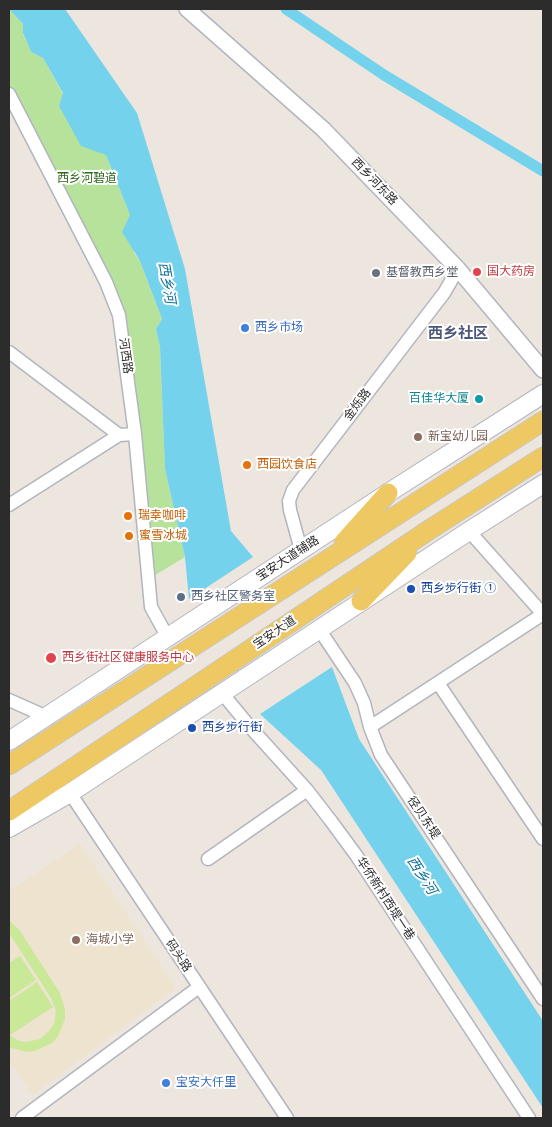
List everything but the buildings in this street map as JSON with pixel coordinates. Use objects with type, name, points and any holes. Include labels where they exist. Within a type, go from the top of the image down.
[{"type":"main road","name":"宝安大道辅路","points":[[9,741],[543,394]]},
{"type":"main road","points":[[9,765],[543,421]]},
{"type":"main road","name":"宝安大道","points":[[9,811],[302,614],[543,457]]},
{"type":"main road","points":[[9,828],[70,794],[469,530],[543,484]]},
{"type":"main road","points":[[326,561],[388,493]]},
{"type":"main road","points":[[361,602],[429,530]]},
{"type":"street","name":"西乡河东路","points":[[188,9],[323,129],[458,269],[543,370]]},
{"type":"street","name":"河西路","points":[[9,94],[106,282],[120,315],[135,434],[151,607],[168,638]]},
{"type":"street","name":"金烁路","points":[[302,550],[290,510],[289,501],[293,490],[444,293],[458,269]]},
{"type":"street","points":[[9,352],[118,435]]},
{"type":"street","points":[[9,505],[118,435],[135,434]]},
{"type":"street","points":[[370,727],[543,614],[469,530]]},
{"type":"street","name":"径贝东堤","points":[[316,631],[355,683],[364,703],[370,727],[381,755],[543,999]]},
{"type":"street","points":[[438,683],[543,839]]},
{"type":"street","name":"华侨新村西堤一巷","points":[[222,693],[307,790],[356,855],[529,1118]]},
{"type":"street","points":[[9,700],[45,716]]},
{"type":"street","points":[[208,858],[307,790]]},
{"type":"street","name":"码头路","points":[[70,794],[287,1118]]},
{"type":"street","points":[[22,1118],[199,987]]},
{"type":"shaded area","name":"海城小学","points":[[80,844],[176,988],[33,1095],[9,1062],[9,891]]},
{"type":"green space","name":"西乡河碧道","points":[[9,9],[23,24],[23,34],[31,52],[43,58],[63,94],[59,106],[106,155],[130,215],[134,253],[140,261],[162,319],[156,329],[160,347],[165,469],[185,557],[152,577],[109,281],[9,86]]},
{"type":"green space","points":[[9,920],[20,931],[60,993],[65,1010],[65,1019],[58,1036],[52,1043],[35,1051],[26,1052],[9,1047],[9,1035],[19,1041],[26,1042],[40,1039],[54,1024],[56,1010],[51,998],[9,933]]},
{"type":"green space","points":[[20,956],[36,980],[9,998],[9,963]]},
{"type":"green space","points":[[37,982],[53,1007],[10,1035],[9,1001]]},
{"type":"water","name":"西乡河","points":[[9,9],[65,9],[137,113],[185,269],[231,531],[253,557],[189,599],[185,557],[165,469],[160,347],[156,329],[162,319],[140,261],[122,232],[130,215],[106,155],[81,146],[59,106],[63,93],[43,58],[31,52],[23,33],[23,24]]},
{"type":"water","name":"西乡河","points":[[332,667],[359,739],[543,1021],[543,1108],[321,770],[260,714]]},
{"type":"waterway","points":[[286,9],[384,75],[543,171]]},
{"type":"place","name":"国大药房","points":[[477,272]]},
{"type":"place","name":"基督教西乡堂","points":[[376,273]]},
{"type":"place","name":"西乡市场","points":[[245,328]]},
{"type":"place","name":"百佳华大厦","points":[[479,399]]},
{"type":"place","name":"新宝幼儿园","points":[[418,437]]},
{"type":"place","name":"西园饮食店","points":[[247,465]]},
{"type":"place","name":"瑞幸咖啡","points":[[128,516]]},
{"type":"place","name":"蜜雪冰城","points":[[129,536]]},
{"type":"place","name":"西乡步行街 ①","points":[[411,589]]},
{"type":"place","name":"西乡社区警务室","points":[[181,597]]},
{"type":"place","name":"西乡街社区健康服务中心","points":[[51,658]]},
{"type":"place","name":"西乡步行街","points":[[192,728]]},
{"type":"place","name":"海城小学","points":[[76,940]]},
{"type":"place","name":"宝安大仟里","points":[[166,1083]]},
{"type":"district","name":"西乡社区","points":[[458,334]]}]
